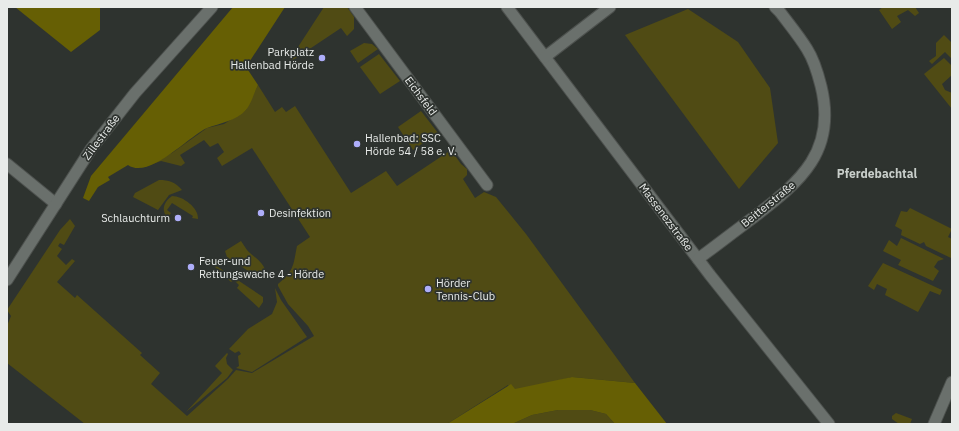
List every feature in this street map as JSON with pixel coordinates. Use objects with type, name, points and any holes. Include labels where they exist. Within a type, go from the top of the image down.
[{"type":"street","name":"Zillestraße","points":[[7,280],[91,149],[126,106],[212,7]]},
{"type":"street","name":"Eichsfeld","points":[[356,7],[487,185]]},
{"type":"street","name":"Massenezstraße","points":[[507,7],[698,259],[829,424]]},
{"type":"street","points":[[545,56],[610,7]]},
{"type":"street","name":"Beitterstraße","points":[[698,259],[783,195],[802,177],[816,155],[824,130],[824,101],[818,74],[807,50],[780,12],[774,7]]},
{"type":"street","points":[[7,164],[56,204]]},
{"type":"street","points":[[934,424],[952,382]]},
{"type":"shaded area","points":[[15,7],[100,7],[100,30],[71,52]]},
{"type":"shaded area","points":[[233,7],[285,7],[246,67],[258,85],[246,110],[238,117],[207,128],[169,155],[147,167],[137,168],[128,165],[108,177],[110,180],[98,187],[89,201],[83,198],[91,176]]},
{"type":"shaded area","points":[[324,7],[347,7],[354,17],[354,29],[347,36],[341,28],[287,64]]},
{"type":"shaded area","points":[[883,7],[915,7],[919,13],[915,16],[908,10],[897,16],[901,22],[892,29],[879,10]]},
{"type":"shaded area","points":[[688,9],[738,42],[770,88],[778,143],[739,189],[625,35]]},
{"type":"shaded area","points":[[944,35],[952,43],[952,59],[945,52],[932,64],[929,61],[936,56],[936,43]]},
{"type":"shaded area","points":[[364,43],[372,44],[378,49],[358,63],[350,51]]},
{"type":"shaded area","points":[[379,54],[400,81],[380,94],[360,67]]},
{"type":"shaded area","points":[[944,58],[952,66],[952,75],[942,84],[945,90],[952,93],[952,109],[924,74]]},
{"type":"shaded area","points":[[258,85],[275,112],[282,107],[286,112],[295,106],[351,193],[386,171],[397,186],[451,150],[461,164],[467,169],[467,175],[463,179],[475,198],[484,192],[496,197],[526,234],[635,383],[572,377],[513,393],[508,385],[447,424],[85,424],[7,363],[7,326],[11,316],[7,310],[60,230],[70,219],[75,226],[64,245],[60,243],[58,246],[62,249],[57,256],[66,265],[72,259],[75,261],[57,282],[75,298],[77,295],[142,353],[140,355],[160,373],[151,384],[187,416],[236,370],[252,373],[314,336],[308,326],[288,304],[278,286],[278,284],[292,268],[297,246],[310,237],[252,148],[222,166],[217,158],[224,152],[218,143],[210,147],[204,140],[180,155],[185,163],[181,166],[161,161],[142,168],[172,153],[207,128],[224,124],[246,110]]},
{"type":"shaded area","points":[[421,111],[438,133],[413,150],[398,127]]},
{"type":"shaded area","points":[[159,180],[172,182],[182,190],[169,195],[158,210],[133,197],[135,193]]},
{"type":"shaded area","points":[[172,196],[181,198],[190,203],[198,215],[198,219],[192,218],[193,216],[172,203],[167,210],[171,213],[169,216],[166,216],[164,205]]},
{"type":"shaded area","points":[[910,208],[952,229],[948,237],[952,239],[951,258],[926,246],[924,242],[920,244],[901,235],[902,230],[895,226],[901,211],[907,212]]},
{"type":"shaded area","points":[[901,238],[944,259],[938,261],[934,267],[939,271],[933,281],[898,265],[901,260],[883,251],[889,240],[897,246]]},
{"type":"shaded area","points":[[241,241],[247,250],[262,264],[265,276],[257,277],[227,257],[225,251]]},
{"type":"shaded area","points":[[883,263],[942,290],[940,295],[930,291],[918,312],[885,295],[887,289],[877,284],[874,290],[868,286]]},
{"type":"shaded area","points":[[215,265],[263,297],[263,302],[259,308],[237,288],[239,285],[234,280],[231,282],[214,266]]},
{"type":"shaded area","points":[[275,288],[281,300],[307,337],[252,372],[236,368],[239,366],[238,356],[241,354],[239,351],[235,353],[229,349],[248,329],[272,314],[277,302]]},
{"type":"shaded area","points":[[227,353],[227,364],[233,370],[227,378],[186,412],[222,373],[215,366]]},
{"type":"shaded area","points":[[572,377],[635,383],[667,424],[615,424],[606,414],[590,410],[558,410],[532,415],[512,424],[447,424],[511,384],[515,389]]},
{"type":"shaded area","points":[[558,410],[590,410],[606,414],[615,424],[512,424],[532,415]]},
{"type":"shaded area","points":[[896,413],[912,419],[910,424],[899,424],[892,419],[892,416]]},
{"type":"place","name":"Parkplatz Hallenbad Hörde","points":[[322,58]]},
{"type":"place","name":"Hallenbad: SSC Hörde 54 / 58 e. V.","points":[[357,144]]},
{"type":"place","name":"Desinfektion","points":[[261,213]]},
{"type":"place","name":"Schlauchturm","points":[[178,218]]},
{"type":"place","name":"Feuer-und Rettungswache 4 - Hörde","points":[[191,267]]},
{"type":"place","name":"Hörder Tennis-Club","points":[[428,289]]},
{"type":"district","name":"Pferdebachtal","points":[[877,173]]}]
